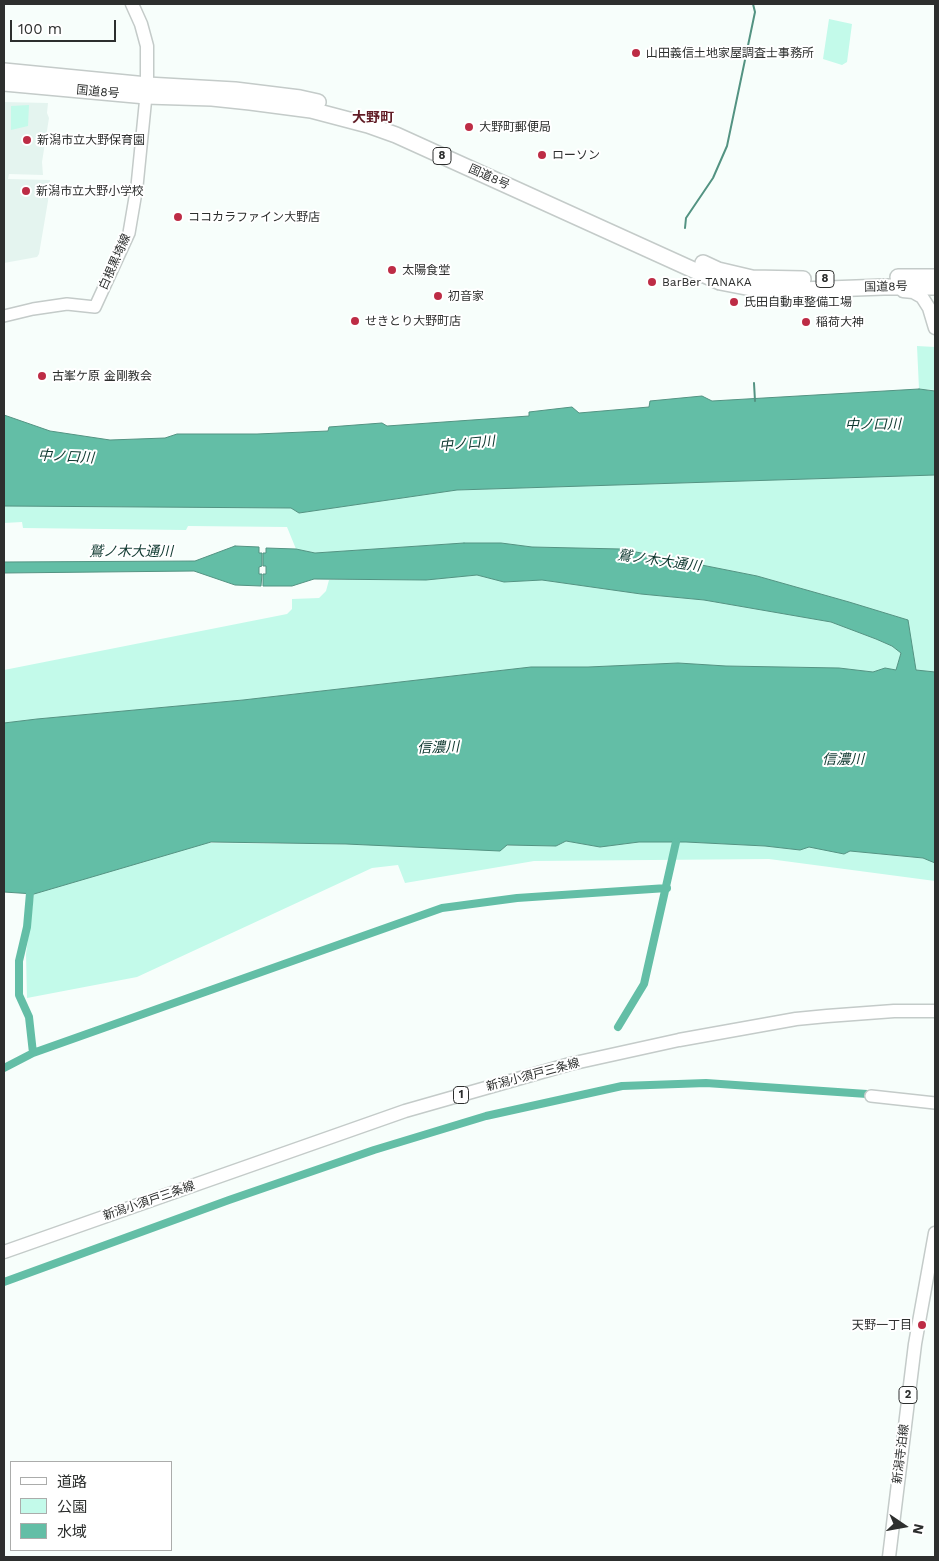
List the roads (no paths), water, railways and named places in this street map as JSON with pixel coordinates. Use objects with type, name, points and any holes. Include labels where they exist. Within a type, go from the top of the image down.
[{"type":"highway","name":"国道8号","points":[[4,71],[312,110],[368,125],[396,135],[720,282],[773,291],[891,287],[934,282]]},
{"type":"highway","name":"国道8号","points":[[4,83],[147,90],[235,90],[300,98],[338,106],[378,119],[718,270],[752,278],[771,280],[934,282]]},
{"type":"main road","points":[[132,4],[141,24],[147,46],[147,90]]},
{"type":"main road","name":"白根黒埼線","points":[[4,316],[67,304],[95,307],[129,233],[137,186],[147,90]]},
{"type":"main road","points":[[934,282],[935,334]]},
{"type":"main road","points":[[891,287],[894,290],[913,292],[922,297],[929,308],[935,328]]},
{"type":"main road","name":"新潟小須戸三条線","points":[[4,1252],[405,1111],[570,1064],[678,1040],[796,1020],[894,1011],[935,1011]]},
{"type":"main road","points":[[871,1096],[935,1103]]},
{"type":"main road","name":"新潟寺泊線","points":[[889,1557],[915,1344],[935,1234]]},
{"type":"water","name":"中ノ口川","points":[[919,389],[935,391],[935,475],[457,490],[299,513],[291,508],[4,506],[4,415],[50,431],[110,440],[165,438],[177,434],[257,434],[328,431],[329,427],[382,423],[387,426],[529,416],[529,412],[572,407],[579,413],[649,407],[650,401],[702,396],[712,401]]},
{"type":"water","name":"信濃川","points":[[464,543],[621,549],[757,576],[908,620],[916,670],[935,672],[935,863],[923,858],[850,851],[844,854],[809,847],[800,850],[765,846],[686,842],[639,842],[600,847],[566,841],[556,846],[507,845],[500,851],[346,844],[211,842],[34,894],[4,892],[4,723],[243,700],[531,667],[588,667],[678,663],[726,666],[839,668],[873,672],[885,668],[896,670],[901,653],[892,646],[831,622],[704,600],[641,594],[542,580],[504,582],[477,575],[426,580],[314,579],[292,586],[263,586],[263,574],[266,574],[266,566],[263,566],[263,553],[266,553],[266,548],[296,549],[315,553]]},
{"type":"water","points":[[235,546],[259,547],[259,553],[262,553],[262,566],[259,567],[259,574],[262,574],[261,586],[235,585],[194,571],[4,573],[4,562],[195,561]]},
{"type":"waterway","points":[[685,228],[686,218],[713,178],[727,146],[755,12],[753,4]]},
{"type":"waterway","points":[[754,383],[755,401]]},
{"type":"waterway","points":[[618,1027],[644,984],[676,842]]},
{"type":"waterway","points":[[33,1053],[442,908],[517,898],[667,888]]},
{"type":"waterway","points":[[4,1068],[33,1053],[29,1017],[19,995],[19,961],[27,927],[30,893]]},
{"type":"waterway","points":[[4,1282],[229,1200],[374,1150],[486,1116],[622,1086],[706,1083],[867,1094]]},
{"type":"place","name":"山田義信土地家屋調査士事務所","points":[[636,53]]},
{"type":"place","name":"大野町郵便局","points":[[469,127]]},
{"type":"place","name":"新潟市立大野保育園","points":[[27,140]]},
{"type":"place","name":"ローソン","points":[[542,155]]},
{"type":"place","name":"新潟市立大野小学校","points":[[26,191]]},
{"type":"place","name":"ココカラファイン大野店","points":[[178,217]]},
{"type":"place","name":"太陽食堂","points":[[392,270]]},
{"type":"place","name":"BarBer TANAKA","points":[[652,282]]},
{"type":"place","name":"初音家","points":[[438,296]]},
{"type":"place","name":"氏田自動車整備工場","points":[[734,302]]},
{"type":"place","name":"せきとり大野町店","points":[[355,321]]},
{"type":"place","name":"稲荷大神","points":[[806,322]]},
{"type":"place","name":"古峯ケ原 金剛教会","points":[[42,376]]},
{"type":"place","name":"天野一丁目","points":[[922,1325]]},
{"type":"district","name":"大野町","points":[[373,118]]},
{"type":"water label","name":"鷲ノ木大通川","points":[[131,552]]},
{"type":"water label","name":"鷲ノ木大通川","points":[[659,561]]}]
